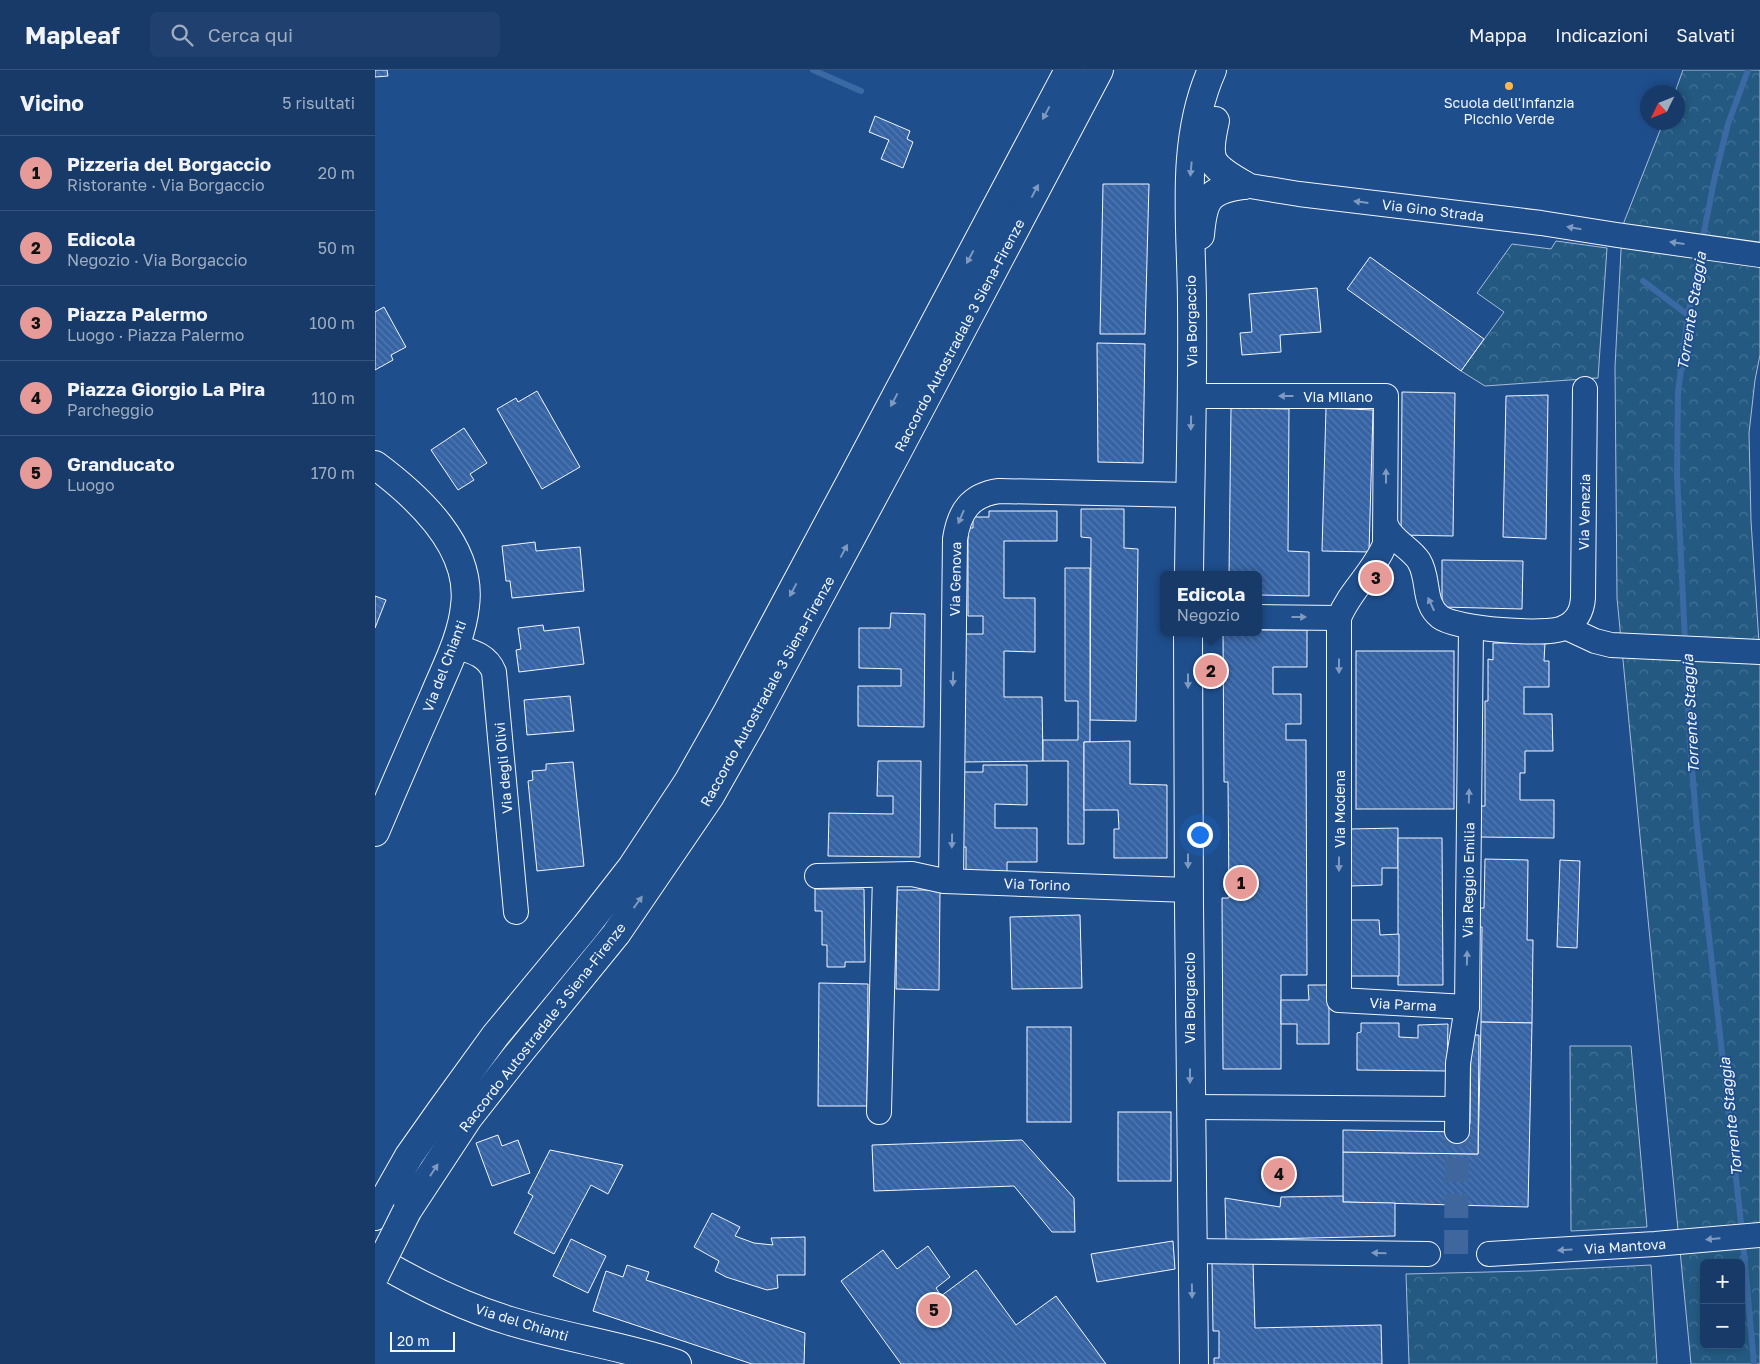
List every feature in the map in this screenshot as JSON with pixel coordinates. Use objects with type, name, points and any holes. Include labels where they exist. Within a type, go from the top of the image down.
[{"type":"main road","name":"Raccordo Autostradale 3 Siena-Firenze","points":[[378,1211],[409,1156],[439,1112],[495,1036],[586,926],[626,874],[688,782],[857,471],[1069,70]]},
{"type":"main road","name":"Raccordo Autostradale 3 Siena-Firenze","points":[[375,1275],[407,1211],[469,1118],[515,1058],[616,934],[710,796],[752,722],[895,456],[1099,70]]},
{"type":"main road","name":"Via Borgaccio","points":[[1189,571],[1192,304],[1189,216],[1192,154],[1202,100],[1212,70]]},
{"type":"main road","points":[[1227,70],[1213,131],[1210,154],[1217,168],[1244,185]]},
{"type":"main road","points":[[1192,304],[1205,203],[1224,189],[1244,185]]},
{"type":"main road","name":"Via del Chianti","points":[[375,464],[409,493],[447,537],[464,577],[466,597],[463,619],[454,646],[376,824]]},
{"type":"main road","name":"Via Borgaccio","points":[[1188,636],[1190,1107],[1194,1364]]},
{"type":"main road","name":"Via del Chianti","points":[[375,1259],[448,1296],[500,1318],[641,1353],[677,1364]]},
{"type":"street","name":"Via Gino Strada","points":[[1244,185],[1308,195],[1532,221],[1622,236],[1760,255]]},
{"type":"street","name":"Via Venezia","points":[[1565,627],[1579,615],[1583,598],[1585,389]]},
{"type":"street","name":"Via Milano","points":[[1192,396],[1386,396],[1386,525]]},
{"type":"street","name":"Via Genova","points":[[951,881],[955,539],[965,509],[980,496],[999,491],[1190,495]]},
{"type":"street","points":[[1386,525],[1392,535],[1419,562],[1424,575],[1428,599],[1438,615],[1451,622],[1471,627],[1550,631],[1565,627],[1595,641],[1618,646],[1760,652]]},
{"type":"street","points":[[1262,617],[1339,618],[1350,596],[1379,557],[1385,544],[1386,525]]},
{"type":"street","name":"Via Modena","points":[[1339,618],[1339,1000]]},
{"type":"street","name":"Via Reggio Emilia","points":[[1190,1107],[1457,1120],[1459,1053],[1467,1007],[1471,627]]},
{"type":"street","name":"Via degli Olivi","points":[[454,646],[483,657],[494,672],[516,912]]},
{"type":"street","points":[[879,1112],[885,874]]},
{"type":"street","name":"Via Torino","points":[[817,876],[912,874],[951,881],[1189,890]]},
{"type":"street","name":"Via Parma","points":[[1339,1000],[1467,1007]]},
{"type":"street","name":"Via Mantova","points":[[1489,1254],[1760,1235]]},
{"type":"street","points":[[1192,1252],[1428,1254]]},
{"type":"green space","points":[[1683,70],[1760,70],[1760,355],[1749,433],[1751,521],[1760,658],[1760,1364],[1691,1364],[1617,598],[1615,367],[1624,222],[1660,130],[1685,130],[1685,85],[1678,85]]},
{"type":"green space","points":[[1556,241],[1607,248],[1598,378],[1485,386],[1461,371],[1504,312],[1477,293],[1512,244],[1551,249]]},
{"type":"green space","points":[[1570,1046],[1631,1046],[1647,1227],[1571,1231]]},
{"type":"green space","points":[[1651,1265],[1657,1364],[1409,1364],[1406,1274],[1530,1271]]},
{"type":"building","points":[[375,70],[387,70],[388,76],[375,77]]},
{"type":"building","points":[[875,116],[910,131],[907,139],[913,142],[903,168],[881,159],[889,140],[869,132]]},
{"type":"building","points":[[1103,184],[1149,184],[1145,334],[1100,334]]},
{"type":"building","points":[[1370,257],[1484,339],[1461,371],[1347,289]]},
{"type":"building","points":[[1317,288],[1321,332],[1280,335],[1281,352],[1242,355],[1240,333],[1252,332],[1249,294]]},
{"type":"building","points":[[384,307],[406,347],[391,355],[393,360],[375,370],[375,312]]},
{"type":"building","points":[[1097,343],[1145,344],[1143,463],[1098,462]]},
{"type":"building","points":[[537,391],[580,467],[542,489],[497,409],[516,398],[518,402]]},
{"type":"building","points":[[1402,392],[1455,393],[1453,536],[1401,535]]},
{"type":"building","points":[[1548,395],[1546,539],[1503,537],[1506,396]]},
{"type":"building","points":[[1231,408],[1289,409],[1288,551],[1309,552],[1309,596],[1262,595],[1262,571],[1229,571]]},
{"type":"building","points":[[1326,408],[1373,410],[1369,552],[1322,551]]},
{"type":"building","points":[[464,428],[487,463],[470,474],[474,480],[458,490],[431,450]]},
{"type":"building","points":[[1081,509],[1124,509],[1124,548],[1138,549],[1136,721],[1090,720],[1091,538],[1081,537]]},
{"type":"building","points":[[989,511],[1057,511],[1057,541],[1004,541],[1004,598],[1035,598],[1035,652],[1004,651],[1004,697],[1042,697],[1043,761],[964,762],[964,634],[983,634],[983,616],[968,616],[968,528],[973,528],[973,517],[989,517]]},
{"type":"building","points":[[535,542],[536,551],[580,547],[584,591],[512,598],[510,581],[506,581],[502,546]]},
{"type":"building","points":[[1442,560],[1523,561],[1522,609],[1442,607]]},
{"type":"building","points":[[1065,568],[1090,568],[1090,742],[1084,742],[1084,844],[1068,844],[1068,761],[1043,761],[1043,740],[1078,740],[1078,701],[1065,701]]},
{"type":"building","points":[[375,596],[386,600],[375,628]]},
{"type":"building","points":[[891,613],[925,614],[924,727],[858,726],[858,686],[901,686],[901,669],[859,668],[859,628],[890,628]]},
{"type":"building","points":[[543,625],[544,631],[579,627],[584,664],[519,672],[516,650],[521,649],[518,628]]},
{"type":"building","points":[[1262,630],[1307,630],[1307,667],[1273,667],[1273,694],[1301,694],[1301,724],[1286,724],[1286,740],[1306,740],[1307,975],[1281,975],[1281,1069],[1223,1069],[1222,898],[1229,898],[1228,782],[1224,782],[1223,636],[1262,636]]},
{"type":"building","points":[[1493,643],[1545,643],[1544,661],[1549,661],[1549,687],[1524,687],[1524,714],[1552,714],[1553,751],[1525,751],[1525,773],[1520,773],[1520,800],[1554,800],[1554,838],[1480,837],[1480,806],[1485,806],[1485,701],[1488,701],[1488,659],[1493,660]]},
{"type":"building","points":[[1356,651],[1454,651],[1454,809],[1356,809]]},
{"type":"building","points":[[1201,657],[1220,657],[1220,686],[1201,686]]},
{"type":"building","points":[[570,696],[574,731],[527,735],[524,700]]},
{"type":"building","points":[[1130,741],[1130,784],[1167,785],[1167,858],[1114,858],[1114,829],[1119,829],[1118,810],[1084,810],[1084,742]]},
{"type":"building","points":[[878,761],[921,761],[920,857],[828,856],[829,813],[893,814],[893,796],[877,796]]},
{"type":"building","points":[[573,762],[584,866],[537,871],[528,781],[533,780],[532,771],[546,770],[546,764]]},
{"type":"building","points":[[983,765],[1027,765],[1027,805],[995,804],[995,828],[1037,828],[1037,862],[1007,862],[1007,874],[966,873],[966,847],[962,847],[962,772],[983,772]]},
{"type":"building","points":[[1398,828],[1398,868],[1382,868],[1382,885],[1350,886],[1349,829]]},
{"type":"building","points":[[1398,838],[1442,838],[1443,985],[1398,985]]},
{"type":"building","points":[[1485,859],[1528,860],[1527,940],[1533,940],[1532,1023],[1481,1022],[1482,927],[1478,927],[1479,908],[1484,908]]},
{"type":"building","points":[[1560,860],[1580,861],[1577,948],[1557,947]]},
{"type":"building","points":[[815,889],[864,889],[865,962],[845,962],[845,967],[827,967],[827,945],[822,945],[822,911],[815,911]]},
{"type":"building","points":[[897,890],[940,890],[939,990],[896,989]]},
{"type":"building","points":[[1080,915],[1082,988],[1012,989],[1010,917]]},
{"type":"building","points":[[1351,920],[1379,920],[1380,935],[1399,934],[1399,976],[1351,976]]},
{"type":"building","points":[[819,983],[868,984],[867,1106],[818,1106]]},
{"type":"building","points":[[1308,985],[1329,985],[1329,1044],[1297,1044],[1297,1024],[1281,1024],[1281,1000],[1309,1000]]},
{"type":"building","points":[[1481,1022],[1532,1023],[1528,1207],[1343,1202],[1343,1152],[1478,1154]]},
{"type":"building","points":[[1361,1023],[1399,1023],[1399,1037],[1418,1038],[1418,1025],[1448,1024],[1447,1071],[1357,1070],[1357,1033],[1361,1032]]},
{"type":"building","points":[[1027,1027],[1071,1027],[1071,1122],[1027,1122]]},
{"type":"building","points":[[1471,1035],[1479,1035],[1478,1154],[1343,1152],[1343,1130],[1461,1132],[1461,1124],[1470,1124]]},
{"type":"building","points":[[1118,1112],[1171,1112],[1171,1181],[1118,1181]]},
{"type":"building","points":[[498,1135],[502,1146],[518,1140],[530,1173],[492,1186],[476,1143]]},
{"type":"building","points":[[1022,1140],[1074,1198],[1075,1232],[1052,1232],[1014,1186],[874,1191],[872,1145]]},
{"type":"building","points":[[550,1150],[623,1165],[608,1194],[591,1185],[554,1254],[514,1233],[533,1196],[528,1193]]},
{"type":"building","points":[[1343,1196],[1343,1202],[1395,1203],[1395,1236],[1226,1240],[1225,1198],[1280,1207],[1281,1197]]},
{"type":"building","points":[[712,1213],[740,1227],[735,1236],[754,1243],[773,1245],[771,1238],[805,1237],[805,1275],[777,1275],[778,1288],[767,1290],[726,1277],[715,1271],[719,1261],[694,1247]]},
{"type":"building","points":[[571,1239],[606,1256],[588,1293],[553,1276]]},
{"type":"building","points":[[1173,1241],[1175,1269],[1097,1282],[1091,1254]]},
{"type":"building","points":[[928,1246],[950,1277],[936,1288],[941,1296],[976,1270],[1016,1325],[1056,1296],[1106,1364],[901,1364],[841,1281],[883,1250],[897,1269]]},
{"type":"building","points":[[1253,1262],[1255,1328],[1381,1325],[1382,1364],[1214,1364],[1214,1358],[1219,1358],[1219,1331],[1213,1331],[1212,1263]]},
{"type":"building","points":[[627,1265],[649,1272],[646,1280],[805,1333],[804,1364],[752,1364],[593,1311],[606,1271],[623,1277]]},
{"type":"waterway","points":[[813,70],[861,91]]},
{"type":"waterway","name":"Torrente Staggia","points":[[1702,242],[1715,176],[1728,124],[1748,70]]},
{"type":"waterway","name":"Torrente Staggia","points":[[1701,252],[1688,315],[1678,392],[1677,475],[1690,744],[1697,829],[1742,1232]]},
{"type":"waterway","points":[[1643,281],[1688,315]]},
{"type":"waterway","name":"Torrente Staggia","points":[[1743,1242],[1754,1364]]},
{"type":"tunnel","points":[[1456,1254],[1457,1131]]},
{"type":"place","name":"Scuola dell'Infanzia Picchio Verde","points":[[1509,86]]},
{"type":"place","name":"Piazza Palermo","points":[[1376,578]]},
{"type":"place","name":"Edicola","points":[[1211,671]]},
{"type":"place","name":"Pizzeria del Borgaccio","points":[[1241,883]]},
{"type":"place","name":"Piazza Giorgio La Pira","points":[[1279,1174]]},
{"type":"place","name":"Granducato","points":[[934,1310]]}]
